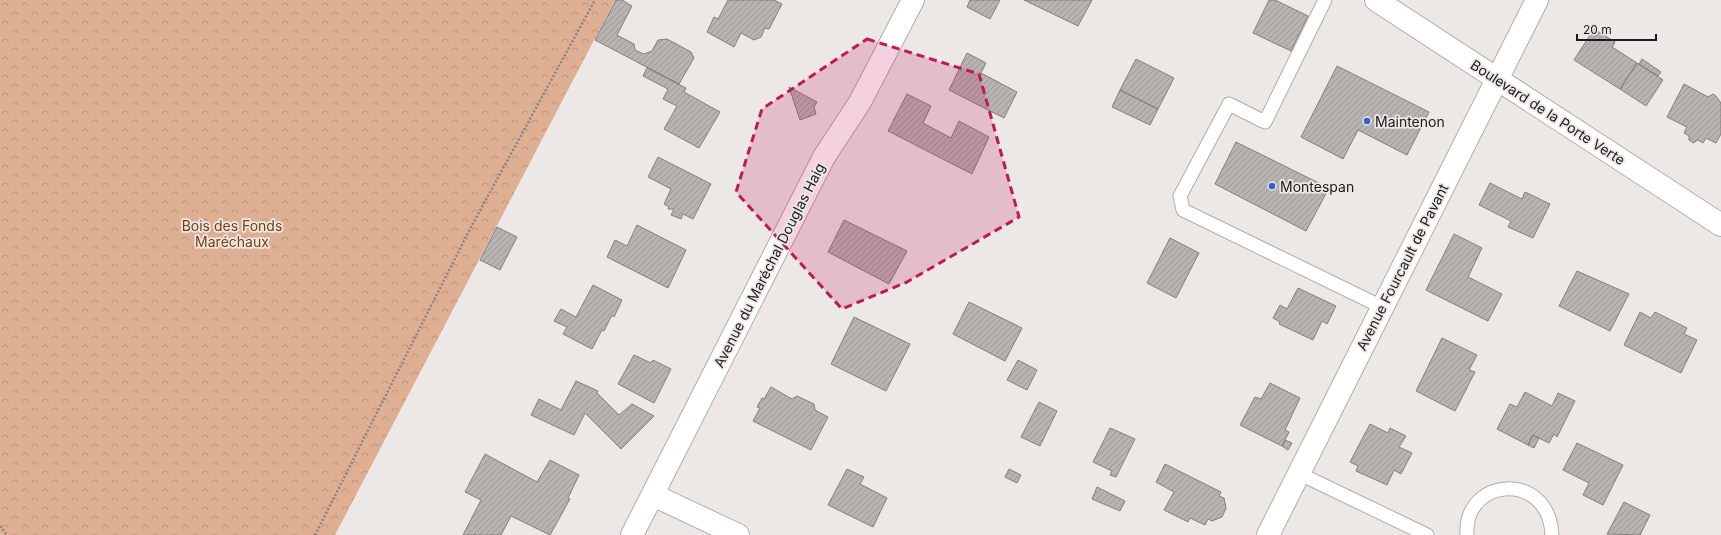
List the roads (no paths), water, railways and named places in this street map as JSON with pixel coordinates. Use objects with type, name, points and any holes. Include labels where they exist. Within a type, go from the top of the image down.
[{"type":"street","name":"Avenue du Maréchal Douglas Haig","points":[[632,535],[824,157],[860,102],[913,0]]},
{"type":"street","name":"Boulevard de la Porte Verte","points":[[1376,0],[1721,225]]},
{"type":"street","name":"Avenue Fourcault de Pavant","points":[[1268,535],[1537,0]]},
{"type":"street","points":[[653,495],[738,535]]},
{"type":"lane","points":[[1325,0],[1265,122],[1229,104],[1180,196],[1183,210],[1382,307]]},
{"type":"lane","points":[[1298,473],[1428,535]]},
{"type":"lane","points":[[1467,535],[1466,527],[1470,514],[1477,503],[1488,494],[1500,489],[1514,489],[1527,492],[1538,499],[1547,510],[1552,523],[1552,535]]},
{"type":"place","name":"Maintenon","points":[[1367,121]]},
{"type":"place","name":"Montespan","points":[[1272,186]]},
{"type":"park label","name":"Bois des Fonds Maréchaux","points":[[232,234]]}]
